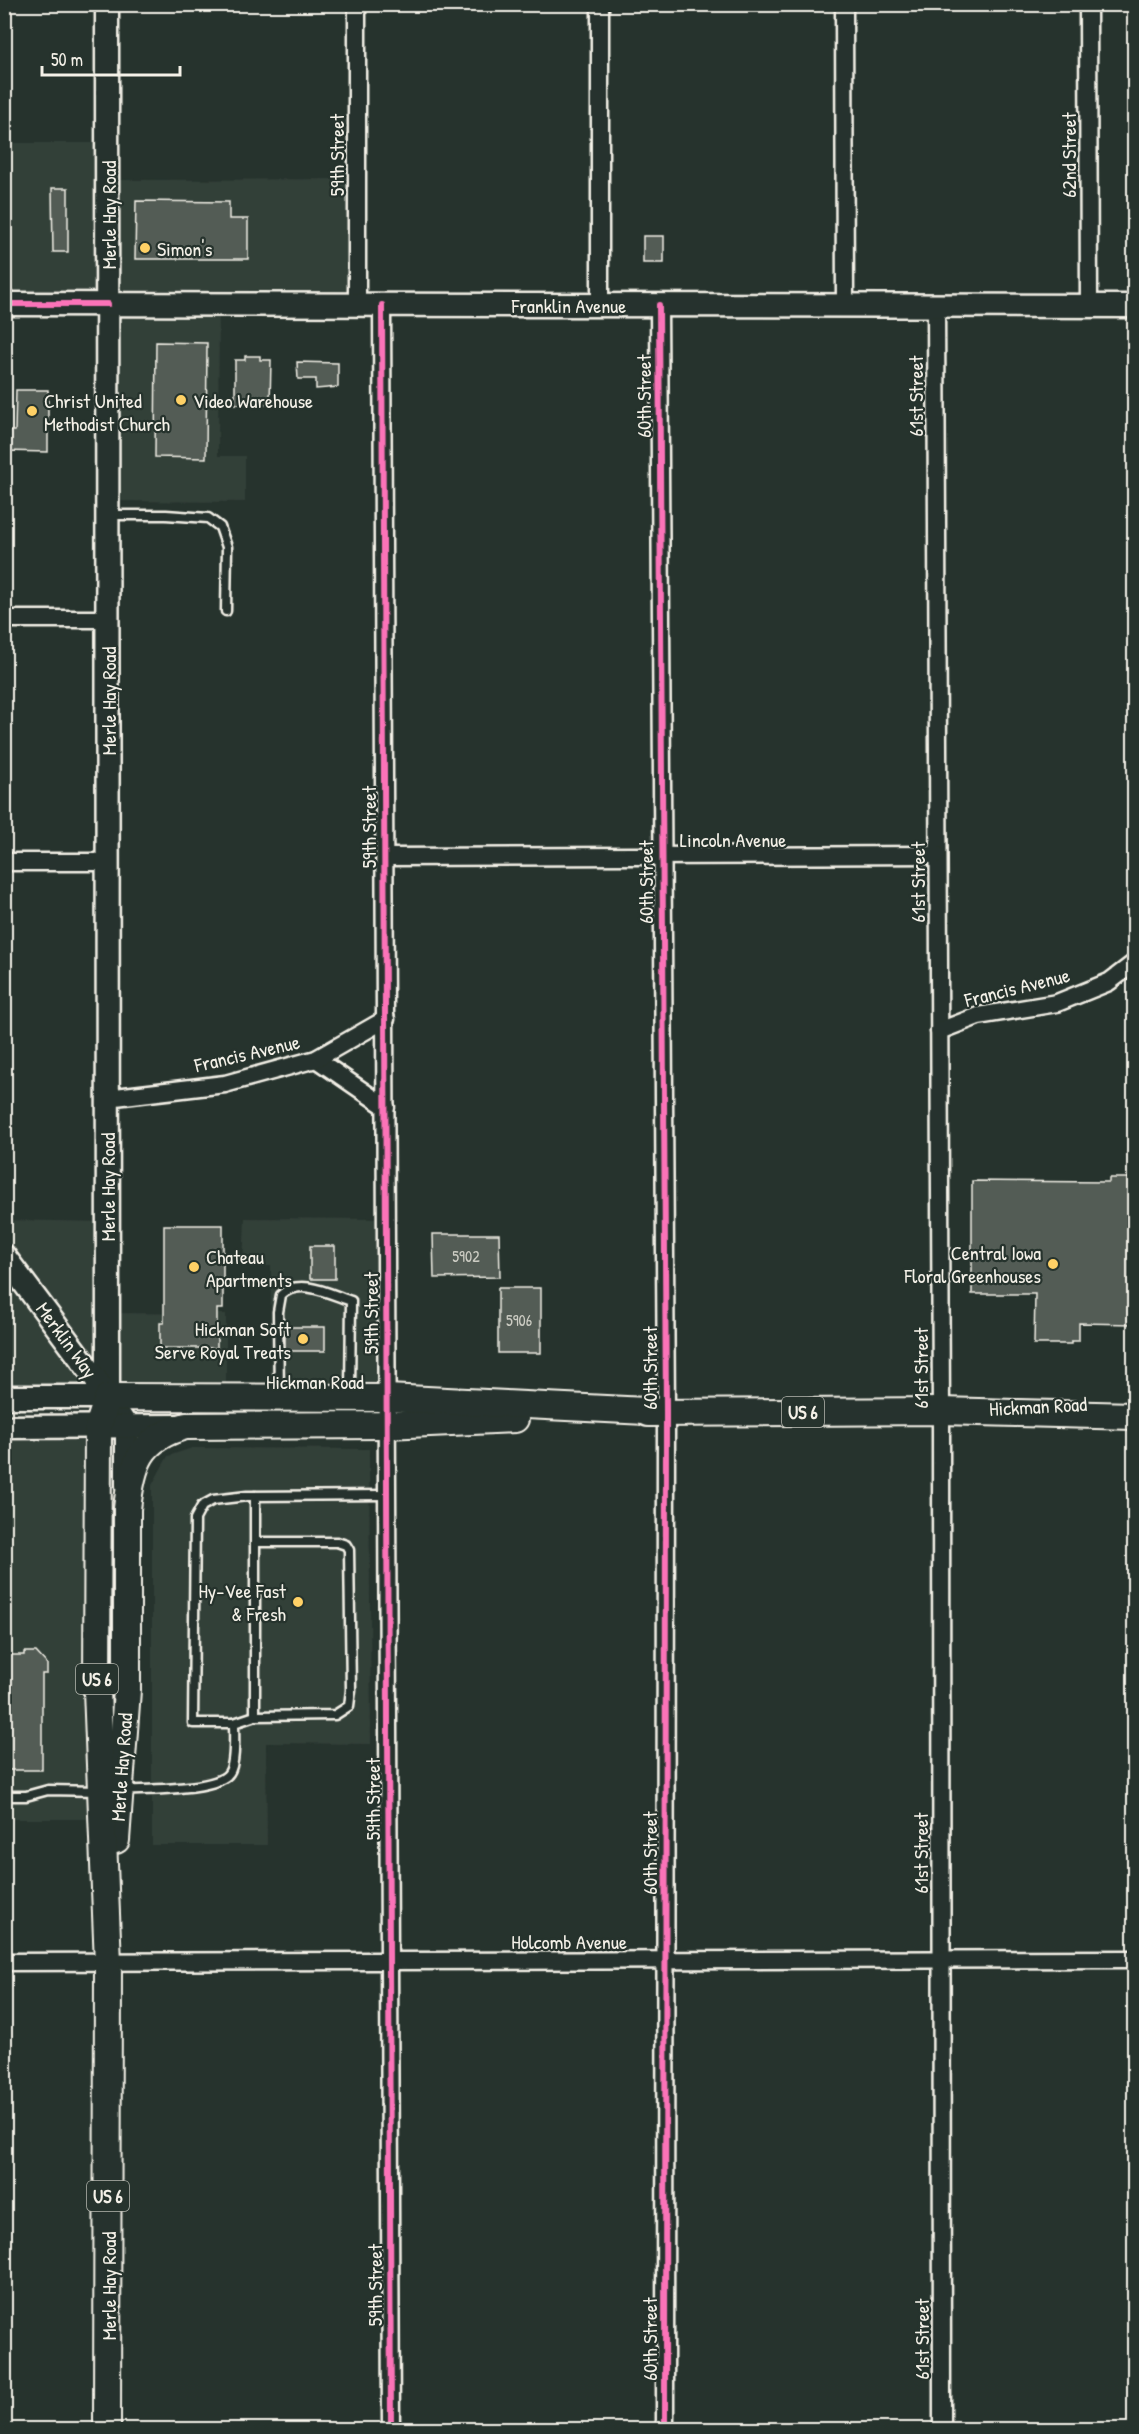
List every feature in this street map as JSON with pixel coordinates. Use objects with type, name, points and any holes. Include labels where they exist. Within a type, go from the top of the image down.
[{"type":"main road","name":"Hickman Road","points":[[108,1396],[387,1398],[666,1412]]},
{"type":"main road","name":"Merle Hay Road","points":[[107,2430],[110,1791],[97,1690],[98,1427],[108,1396]]},
{"type":"main road","name":"Hickman Road","points":[[941,1412],[1134,1401]]},
{"type":"main road","name":"Hickman Road","points":[[186,1426],[387,1425],[666,1412],[941,1412],[1134,1416]]},
{"type":"main road","name":"US 6","points":[[127,1509],[130,1481],[135,1463],[144,1448],[167,1431],[186,1426]]},
{"type":"main road","name":"Merle Hay Road","points":[[110,1791],[127,1690],[127,1509]]},
{"type":"street","name":"Merle Hay Road","points":[[107,4],[108,1396]]},
{"type":"street","name":"59th Street","points":[[357,4],[357,305]]},
{"type":"street","points":[[600,4],[600,305]]},
{"type":"street","points":[[844,4],[845,305]]},
{"type":"street","name":"62nd Street","points":[[1088,4],[1089,306]]},
{"type":"street","name":"Franklin Avenue","points":[[4,304],[1134,306]]},
{"type":"street","name":"59th Street","points":[[382,305],[391,2430]]},
{"type":"street","name":"60th Street","points":[[659,305],[666,1412],[665,2430]]},
{"type":"street","name":"61st Street","points":[[936,305],[941,1412],[942,2430]]},
{"type":"street","points":[[4,619],[108,619]]},
{"type":"street","name":"Lincoln Avenue","points":[[385,857],[938,855]]},
{"type":"street","points":[[4,862],[108,862]]},
{"type":"street","name":"Francis Avenue","points":[[939,1031],[978,1016],[1057,1003],[1109,982],[1134,963]]},
{"type":"street","name":"Francis Avenue","points":[[107,1098],[225,1084],[316,1059],[386,1019]]},
{"type":"street","points":[[316,1059],[386,1107]]},
{"type":"street","name":"Merklin Way","points":[[4,1256],[108,1396]]},
{"type":"street","points":[[108,1396],[127,1427]]},
{"type":"street","name":"Hickman Road","points":[[4,1397],[108,1396]]},
{"type":"street","name":"Hickman Road","points":[[4,1427],[186,1426]]},
{"type":"street","name":"Merle Hay Road","points":[[127,1427],[127,1509]]},
{"type":"street","name":"Holcomb Avenue","points":[[4,1962],[389,1963],[1134,1959]]},
{"type":"lane","points":[[108,515],[166,515],[208,519],[220,527],[227,547],[225,611]]},
{"type":"lane","points":[[279,1397],[278,1312],[280,1295],[292,1287],[312,1288],[351,1302],[350,1397]]},
{"type":"lane","points":[[256,1542],[337,1542],[346,1545],[349,1550],[351,1690],[349,1706],[335,1715],[255,1716],[234,1723],[193,1723],[195,1519],[202,1506],[213,1500],[255,1496],[387,1495]]},
{"type":"lane","points":[[255,1496],[255,1716]]},
{"type":"lane","points":[[4,1796],[26,1796],[48,1790],[110,1791],[200,1786],[222,1779],[230,1773],[234,1723]]},
{"type":"shaded area","points":[[5,143],[107,143],[108,180],[357,179],[357,305],[219,305],[218,456],[245,456],[245,502],[108,501],[108,304],[5,304]]},
{"type":"shaded area","points":[[245,1218],[386,1219],[387,1398],[270,1397],[271,1266],[243,1266]]},
{"type":"shaded area","points":[[5,1220],[107,1222],[107,1313],[226,1314],[226,1397],[5,1397]]},
{"type":"shaded area","points":[[5,1427],[98,1427],[101,1819],[5,1819]]},
{"type":"shaded area","points":[[192,1448],[369,1449],[371,1744],[266,1743],[267,1845],[152,1845],[152,1485],[168,1456]]},
{"type":"building","points":[[52,188],[68,188],[68,252],[53,252]]},
{"type":"building","points":[[136,201],[229,202],[229,219],[248,219],[248,259],[135,259]]},
{"type":"building","points":[[643,236],[664,236],[664,263],[643,263]]},
{"type":"building","name":"Video Warehouse","points":[[156,342],[207,343],[206,458],[155,457]]},
{"type":"building","points":[[245,356],[260,356],[260,360],[271,360],[270,404],[235,404],[235,360],[245,360]]},
{"type":"building","points":[[297,362],[338,363],[338,387],[316,389],[316,379],[298,379]]},
{"type":"building","name":"Christ United Methodist Church","points":[[16,390],[48,390],[48,452],[4,451],[4,431],[15,431]]},
{"type":"building","name":"Central Iowa Floral Greenhouses","points":[[1109,1178],[1134,1178],[1134,1324],[1079,1323],[1079,1341],[1071,1341],[1071,1344],[1034,1344],[1035,1294],[972,1294],[972,1181],[1109,1182]]},
{"type":"building","name":"Chateau Apartments","points":[[164,1225],[223,1225],[223,1309],[217,1309],[217,1348],[160,1348],[160,1323],[164,1323]]},
{"type":"building","points":[[433,1234],[499,1234],[500,1277],[434,1278]]},
{"type":"building","points":[[310,1246],[335,1246],[335,1279],[310,1279]]},
{"type":"building","points":[[498,1288],[541,1288],[541,1353],[498,1353]]},
{"type":"building","name":"Hickman Soft Serve Royal Treats","points":[[285,1327],[325,1327],[325,1351],[285,1351]]},
{"type":"building","points":[[24,1652],[36,1652],[47,1664],[47,1674],[42,1674],[42,1770],[4,1770],[4,1655],[24,1655]]},
{"type":"cycle path","points":[[4,304],[108,304]]},
{"type":"cycle path","points":[[382,305],[391,2430]]},
{"type":"cycle path","points":[[659,305],[666,1412],[665,2430]]},
{"type":"place","name":"Simon's","points":[[145,248]]},
{"type":"place","name":"Video Warehouse","points":[[181,400]]},
{"type":"place","name":"Christ United Methodist Church","points":[[32,411]]},
{"type":"place","name":"Central Iowa Floral Greenhouses","points":[[1053,1264]]},
{"type":"place","name":"Chateau Apartments","points":[[194,1267]]},
{"type":"place","name":"Hickman Soft Serve Royal Treats","points":[[303,1339]]},
{"type":"place","name":"Hy-Vee Fast & Fresh","points":[[298,1602]]}]
